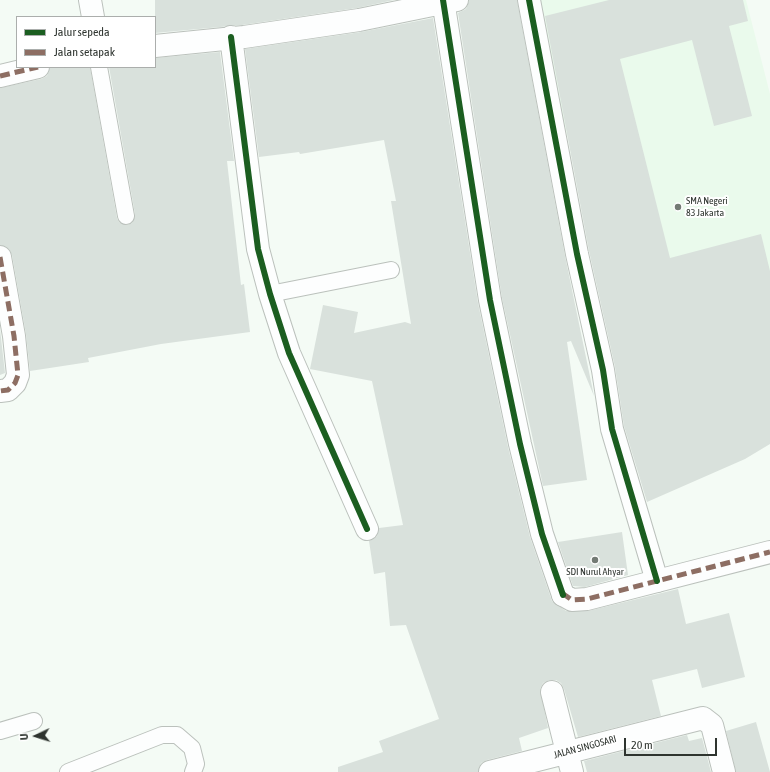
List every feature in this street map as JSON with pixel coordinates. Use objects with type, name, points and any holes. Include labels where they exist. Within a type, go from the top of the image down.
[{"type":"street","points":[[90,0],[93,16]]},
{"type":"street","points":[[529,0],[577,254],[603,370],[612,429],[657,581]]},
{"type":"street","points":[[156,46],[359,20],[448,1],[490,300],[520,444],[540,527],[563,595],[572,600],[587,599],[770,552]]},
{"type":"street","points":[[231,37],[258,249],[270,294],[289,353],[367,529]]},
{"type":"street","points":[[0,76],[34,68]]},
{"type":"street","points":[[0,257],[14,336],[18,375],[16,383],[8,390],[0,391]]},
{"type":"street","points":[[552,692],[572,772]]},
{"type":"street","name":"JALAN SINGOSARI","points":[[490,772],[566,751],[703,718],[712,724],[724,772]]},
{"type":"lane","points":[[99,68],[126,216]]},
{"type":"lane","points":[[270,294],[391,270]]},
{"type":"lane","points":[[0,731],[34,721]]},
{"type":"lane","points":[[68,772],[162,735],[176,735],[192,748],[196,764],[192,772]]},
{"type":"shaded area","name":"SMA Negeri 83 Jakarta","points":[[746,0],[770,94],[770,320],[624,358],[533,1]]},
{"type":"building","points":[[155,0],[394,0],[357,8],[242,25],[156,33]]},
{"type":"building","points":[[469,0],[517,0],[565,256],[594,396],[571,341],[567,342],[587,480],[543,486],[502,298],[458,13],[466,9]]},
{"type":"building","name":"SMA Negeri 83 Jakarta","points":[[609,0],[743,0],[748,21],[729,26],[752,116],[714,126],[692,40],[620,59],[670,258],[761,234],[770,271],[770,444],[745,459],[647,502],[624,426],[615,367],[589,251],[545,16]]},
{"type":"building","points":[[433,18],[478,303],[508,447],[530,537],[552,601],[566,611],[588,611],[678,589],[686,624],[729,613],[745,677],[702,688],[697,669],[652,680],[661,716],[578,737],[561,683],[556,680],[549,680],[543,683],[540,689],[548,728],[519,738],[522,751],[487,760],[481,763],[478,772],[338,772],[338,767],[383,752],[379,741],[439,719],[406,625],[390,626],[385,572],[374,574],[369,541],[377,536],[379,528],[403,525],[372,381],[310,369],[323,305],[358,312],[354,333],[405,322],[411,324],[391,201],[396,201],[384,140],[300,154],[299,152],[259,157],[245,49],[361,32]]},
{"type":"building","points":[[220,52],[234,161],[227,161],[241,285],[244,284],[250,332],[161,344],[88,358],[89,362],[30,371],[26,334],[12,255],[9,249],[0,245],[0,88],[41,79],[47,76],[50,68],[90,68],[117,218],[119,222],[127,225],[132,223],[135,214],[109,68],[156,68],[156,58]]},
{"type":"building","points":[[0,329],[5,373],[0,375]]},
{"type":"building","name":"SDI Nurul Ahyar","points":[[622,532],[628,575],[585,587],[573,586],[558,542]]},
{"type":"building","points":[[756,722],[770,772],[736,772],[726,731]]},
{"type":"building","points":[[687,735],[689,741],[702,738],[711,772],[587,772],[584,761]]},
{"type":"marked path","points":[[0,76],[34,68]]},
{"type":"marked path","points":[[0,257],[14,336],[18,375],[15,383],[8,390],[0,391]]},
{"type":"marked path","points":[[562,593],[572,600],[587,599],[770,552]]},
{"type":"cycle path","points":[[443,0],[490,300],[520,444],[542,534],[563,595]]},
{"type":"cycle path","points":[[529,0],[577,254],[603,370],[612,429],[657,581]]},
{"type":"cycle path","points":[[231,37],[258,249],[270,294],[289,353],[367,529]]},
{"type":"place","name":"SMA Negeri 83 Jakarta","points":[[678,207]]},
{"type":"place","name":"SDI Nurul Ahyar","points":[[595,560]]}]
